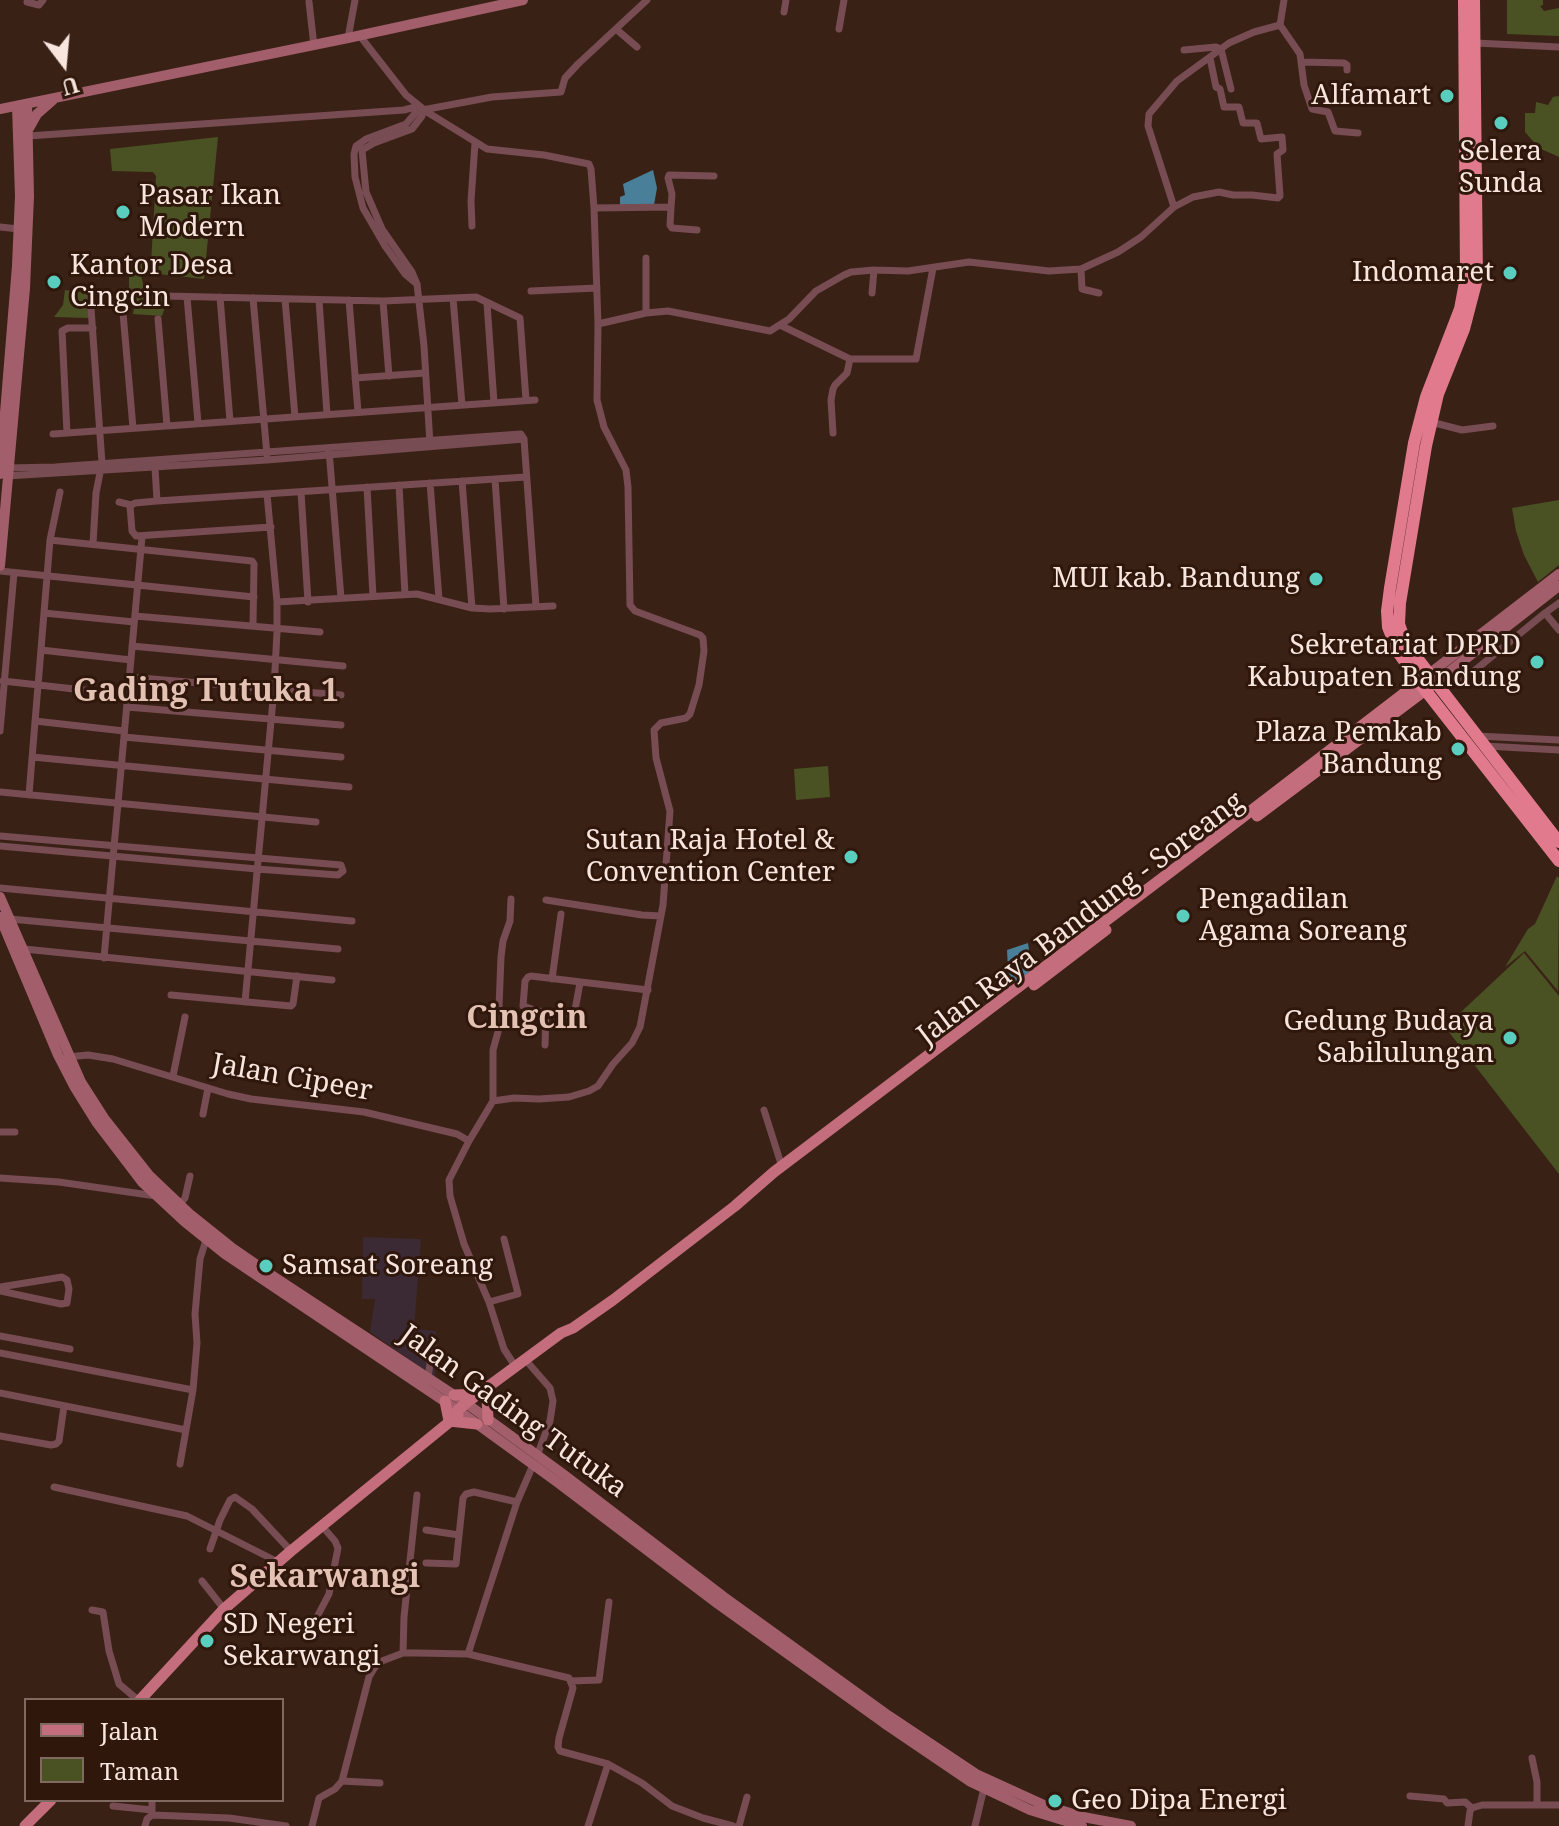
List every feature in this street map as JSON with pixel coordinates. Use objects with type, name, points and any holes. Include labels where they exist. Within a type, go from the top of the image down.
[{"type":"highway","points":[[1464,0],[1466,277],[1460,309],[1426,397],[1414,443],[1387,611],[1388,627],[1394,644],[1536,822],[1559,861]]},
{"type":"highway","points":[[1427,682],[1401,632],[1399,614],[1416,497],[1431,422],[1438,394],[1469,313],[1477,279],[1474,0]]},
{"type":"highway","points":[[1536,822],[1559,842]]},
{"type":"main road","points":[[0,109],[523,0]]},
{"type":"main road","points":[[28,133],[37,114],[54,98]]},
{"type":"main road","points":[[22,105],[28,133],[19,229],[22,266]]},
{"type":"main road","points":[[0,569],[3,472],[22,266],[22,105]]},
{"type":"main road","points":[[1427,682],[1559,574]]},
{"type":"main road","points":[[1427,682],[1559,586]]},
{"type":"main road","name":"Jalan Raya Bandung - Soreang","points":[[483,1395],[515,1366],[573,1328],[1427,682]]},
{"type":"main road","name":"Jalan Raya Bandung - Soreang","points":[[753,1192],[790,1168],[1178,875],[1427,682]]},
{"type":"main road","name":"Jalan Gading Tutuka","points":[[0,897],[5,918],[64,1057],[104,1118],[162,1194],[206,1240],[428,1378],[460,1412],[483,1422],[535,1460],[718,1604],[976,1774],[1044,1805],[1083,1817],[1131,1826]]},
{"type":"main road","name":"Jalan Gading Tutuka","points":[[5,918],[24,949],[64,1057]]},
{"type":"main road","name":"Jalan Gading Tutuka","points":[[162,1194],[288,1291],[450,1398]]},
{"type":"main road","name":"Jalan Raya Bandung - Soreang","points":[[141,1698],[224,1609],[278,1562],[460,1412],[565,1339],[573,1328]]},
{"type":"main road","points":[[483,1395],[486,1409],[483,1422],[460,1412],[450,1398],[483,1395]]},
{"type":"main road","name":"Jalan Gading Tutuka","points":[[829,1678],[896,1732],[971,1782],[1030,1810],[1082,1826]]},
{"type":"main road","points":[[27,1825],[49,1802]]},
{"type":"street","points":[[27,2],[39,5],[43,0]]},
{"type":"street","points":[[355,0],[354,37],[421,108],[490,151],[585,162],[591,169],[598,324],[597,400],[604,427],[626,470],[630,605],[635,611],[700,635],[704,641],[699,685],[692,712],[686,718],[661,723],[654,730],[656,758],[670,811],[661,916],[640,1027],[632,1043],[598,1086],[569,1097],[493,1101]]},
{"type":"street","points":[[28,133],[404,110],[492,97],[561,92],[565,78],[647,0]]},
{"type":"street","points":[[784,12],[786,0]]},
{"type":"street","points":[[839,29],[844,0]]},
{"type":"street","points":[[1284,0],[1280,25],[1298,50],[1312,109],[1328,112],[1335,131],[1358,133]]},
{"type":"street","points":[[309,2],[314,46]]},
{"type":"street","points":[[1174,207],[1148,126],[1153,108],[1177,81],[1237,38],[1280,25]]},
{"type":"street","points":[[616,29],[637,47]]},
{"type":"street","points":[[1475,43],[1559,47]]},
{"type":"street","points":[[1184,50],[1221,49]]},
{"type":"street","points":[[1221,49],[1231,89]]},
{"type":"street","points":[[598,324],[646,313],[679,312],[773,330],[789,319],[816,291],[844,275],[874,270],[908,271],[969,262],[1049,271],[1081,269],[1112,256],[1148,231],[1174,207],[1193,197],[1219,192],[1277,199],[1277,154],[1283,150],[1282,137],[1261,139],[1257,123],[1243,123],[1239,107],[1224,107],[1210,58]]},
{"type":"street","points":[[1302,62],[1344,63],[1347,70]]},
{"type":"street","points":[[421,108],[422,116],[412,129],[362,150],[363,194],[417,284],[430,444]]},
{"type":"street","points":[[472,226],[475,143]]},
{"type":"street","points":[[697,230],[672,228],[670,225],[672,189],[668,177],[670,174],[714,176]]},
{"type":"street","points":[[594,208],[671,207]]},
{"type":"street","points":[[0,227],[19,229]]},
{"type":"street","points":[[646,258],[646,313]]},
{"type":"street","points":[[780,325],[850,359],[917,358],[933,268]]},
{"type":"street","points":[[1081,269],[1081,288],[1099,293]]},
{"type":"street","points":[[872,293],[874,270]]},
{"type":"street","points":[[531,291],[597,288]]},
{"type":"street","points":[[90,294],[101,467],[93,544]]},
{"type":"street","points":[[53,434],[531,400],[520,318],[476,297],[383,301],[165,296]]},
{"type":"street","points":[[187,297],[198,423]]},
{"type":"street","points":[[220,297],[230,421]]},
{"type":"street","points":[[253,298],[267,456]]},
{"type":"street","points":[[453,298],[462,405]]},
{"type":"street","points":[[285,299],[295,417]]},
{"type":"street","points":[[319,300],[327,414]]},
{"type":"street","points":[[349,300],[358,412]]},
{"type":"street","points":[[383,301],[389,376]]},
{"type":"street","points":[[487,303],[494,403]]},
{"type":"street","points":[[123,313],[133,428]]},
{"type":"street","points":[[158,319],[167,426]]},
{"type":"street","points":[[67,433],[62,331],[68,328],[93,328]]},
{"type":"street","points":[[833,433],[833,389],[847,373],[850,359]]},
{"type":"street","points":[[355,378],[425,373]]},
{"type":"street","points":[[1431,422],[1462,430],[1493,426]]},
{"type":"street","points":[[101,467],[430,444],[523,434],[536,606]]},
{"type":"street","points":[[329,451],[341,598]]},
{"type":"street","points":[[3,472],[55,467],[155,467],[267,456]]},
{"type":"street","points":[[155,467],[157,501]]},
{"type":"street","points":[[119,502],[131,505],[526,477]]},
{"type":"street","points":[[495,479],[504,609]]},
{"type":"street","points":[[462,481],[472,608]]},
{"type":"street","points":[[430,483],[439,599]]},
{"type":"street","points":[[399,485],[405,594]]},
{"type":"street","points":[[367,487],[373,596]]},
{"type":"street","points":[[29,795],[50,540],[60,492]]},
{"type":"street","points":[[301,492],[308,602]]},
{"type":"street","points":[[245,1002],[278,628],[267,494]]},
{"type":"street","points":[[131,505],[132,533],[142,537],[271,527]]},
{"type":"street","points":[[184,534],[184,554]]},
{"type":"street","points":[[104,958],[142,537]]},
{"type":"street","points":[[50,540],[253,562],[253,626]]},
{"type":"street","points":[[0,569],[47,577],[254,597]]},
{"type":"street","points":[[0,731],[2,681],[14,573]]},
{"type":"street","points":[[277,602],[423,594],[472,608],[553,606]]},
{"type":"street","points":[[1463,680],[1559,603]]},
{"type":"street","points":[[44,613],[320,632]]},
{"type":"street","points":[[1545,613],[1559,630]]},
{"type":"street","points":[[132,646],[343,666]]},
{"type":"street","points":[[41,650],[131,660]]},
{"type":"street","points":[[129,677],[341,695]]},
{"type":"street","points":[[2,681],[128,695]]},
{"type":"street","points":[[127,707],[341,725]]},
{"type":"street","points":[[35,721],[124,734],[341,757]]},
{"type":"street","points":[[1475,744],[1559,740]]},
{"type":"street","points":[[1475,744],[1559,750]]},
{"type":"street","points":[[32,757],[349,787]]},
{"type":"street","points":[[0,792],[316,822]]},
{"type":"street","points":[[0,836],[341,865],[343,871],[338,875],[0,846]]},
{"type":"street","points":[[53,851],[55,840]]},
{"type":"street","points":[[195,864],[196,853]]},
{"type":"street","points":[[0,888],[352,921]]},
{"type":"street","points":[[511,899],[510,921],[501,957],[498,1032],[493,1050],[493,1101],[451,1174],[449,1191],[464,1244],[489,1302],[504,1349],[515,1366]]},
{"type":"street","points":[[546,900],[661,916]]},
{"type":"street","points":[[552,979],[561,914]]},
{"type":"street","points":[[5,918],[338,949]]},
{"type":"street","points":[[24,949],[332,980]]},
{"type":"street","points":[[171,995],[292,1006],[297,976]]},
{"type":"street","points":[[580,983],[573,1014],[523,1006],[525,981],[531,976],[648,990]]},
{"type":"street","points":[[545,1045],[546,1012]]},
{"type":"street","points":[[173,1076],[185,1017]]},
{"type":"street","name":"Jalan Cipeer","points":[[64,1057],[100,1056],[251,1099],[364,1112],[457,1134],[469,1141]]},
{"type":"street","points":[[203,1114],[208,1088]]},
{"type":"street","points":[[764,1110],[782,1167]]},
{"type":"street","points":[[0,1132],[15,1132]]},
{"type":"street","points":[[179,1205],[185,1198],[190,1176]]},
{"type":"street","points":[[0,1178],[162,1194]]},
{"type":"street","points":[[489,1302],[518,1294],[504,1239]]},
{"type":"street","points":[[180,1464],[193,1390],[197,1343],[195,1314],[200,1259],[206,1240]]},
{"type":"street","points":[[62,1277],[67,1280],[68,1298],[67,1303],[61,1304],[0,1289],[62,1277]]},
{"type":"street","points":[[0,1336],[70,1349]]},
{"type":"street","points":[[428,1378],[433,1343]]},
{"type":"street","points":[[0,1353],[193,1390]]},
{"type":"street","points":[[468,1654],[517,1502],[550,1421],[553,1401],[550,1388],[530,1365]]},
{"type":"street","points":[[0,1393],[186,1430]]},
{"type":"street","points":[[0,1436],[56,1444],[64,1406]]},
{"type":"street","points":[[54,1487],[187,1516],[278,1562]]},
{"type":"street","points":[[426,1563],[456,1565],[463,1498],[466,1494],[474,1492],[517,1502]]},
{"type":"street","points":[[403,1653],[417,1495]]},
{"type":"street","points":[[210,1549],[215,1530],[230,1500],[235,1497],[252,1509],[291,1551]]},
{"type":"street","points":[[318,1615],[329,1594],[338,1548],[322,1526]]},
{"type":"street","points":[[426,1530],[459,1535]]},
{"type":"street","points":[[202,1581],[224,1609]]},
{"type":"street","points":[[571,1681],[599,1680],[609,1602]]},
{"type":"street","points":[[92,1610],[103,1612],[109,1651],[119,1684],[136,1698]]},
{"type":"street","points":[[312,1826],[319,1798],[342,1781],[369,1677],[382,1661],[403,1653],[468,1654],[567,1677],[573,1688],[559,1738],[561,1752],[608,1764],[642,1783],[672,1806],[736,1826],[747,1797]]},
{"type":"street","points":[[1532,1758],[1537,1804]]},
{"type":"street","points":[[588,1826],[608,1764]]},
{"type":"street","points":[[342,1781],[380,1783]]},
{"type":"street","points":[[975,1826],[984,1788]]},
{"type":"street","points":[[1410,1796],[1444,1799],[1447,1803],[1465,1802],[1472,1808]]},
{"type":"street","points":[[145,1826],[152,1812],[152,1802]]},
{"type":"street","points":[[1468,1826],[1472,1808],[1482,1805],[1559,1805]]},
{"type":"street","points":[[113,1806],[286,1826]]},
{"type":"shaded area","points":[[363,1237],[421,1239],[414,1329],[436,1331],[435,1377],[370,1332],[375,1299],[362,1299]]},
{"type":"green space","points":[[1507,0],[1543,0],[1540,6],[1544,11],[1559,8],[1559,36],[1507,34]]},
{"type":"green space","points":[[1559,96],[1559,157],[1539,148],[1525,132],[1525,113],[1535,113],[1536,102],[1548,105],[1553,97]]},
{"type":"green space","points":[[218,137],[204,279],[140,272],[146,295],[162,296],[166,304],[162,316],[133,314],[135,302],[127,299],[124,312],[112,308],[112,293],[129,293],[129,263],[151,264],[156,176],[153,172],[112,171],[110,149]]},
{"type":"green space","points":[[65,290],[88,293],[89,318],[54,317],[63,305]]},
{"type":"green space","points":[[1559,500],[1559,565],[1538,582],[1524,555],[1512,508]]},
{"type":"green space","points":[[828,766],[830,797],[796,800],[794,769]]},
{"type":"green space","points":[[1557,876],[1558,991],[1525,951],[1505,967],[1528,929],[1535,924]]},
{"type":"green space","points":[[1524,953],[1559,996],[1559,1174],[1445,1027]]},
{"type":"water","points":[[653,170],[657,188],[654,205],[620,207],[620,197],[625,195],[623,184]]},
{"type":"water","points":[[1028,943],[1032,970],[1009,987],[1007,950]]},
{"type":"place","name":"Alfamart","points":[[1447,96]]},
{"type":"place","name":"Selera Sunda","points":[[1501,123]]},
{"type":"place","name":"Pasar Ikan Modern","points":[[123,212]]},
{"type":"place","name":"Indomaret","points":[[1510,273]]},
{"type":"place","name":"Kantor Desa Cingcin","points":[[54,282]]},
{"type":"place","name":"MUI kab. Bandung","points":[[1316,579]]},
{"type":"place","name":"Sekretariat DPRD Kabupaten Bandung","points":[[1537,662]]},
{"type":"place","name":"Plaza Pemkab Bandung","points":[[1458,749]]},
{"type":"place","name":"Sutan Raja Hotel & Convention Center","points":[[851,857]]},
{"type":"place","name":"Pengadilan Agama Soreang","points":[[1183,916]]},
{"type":"place","name":"Gedung Budaya Sabilulungan","points":[[1510,1038]]},
{"type":"place","name":"Samsat Soreang","points":[[266,1266]]},
{"type":"place","name":"SD Negeri Sekarwangi","points":[[207,1641]]},
{"type":"place","name":"Geo Dipa Energi","points":[[1055,1801]]},
{"type":"district","name":"Gading Tutuka 1","points":[[206,692]]},
{"type":"district","name":"Cingcin","points":[[527,1019]]},
{"type":"district","name":"Sekarwangi","points":[[325,1578]]}]
